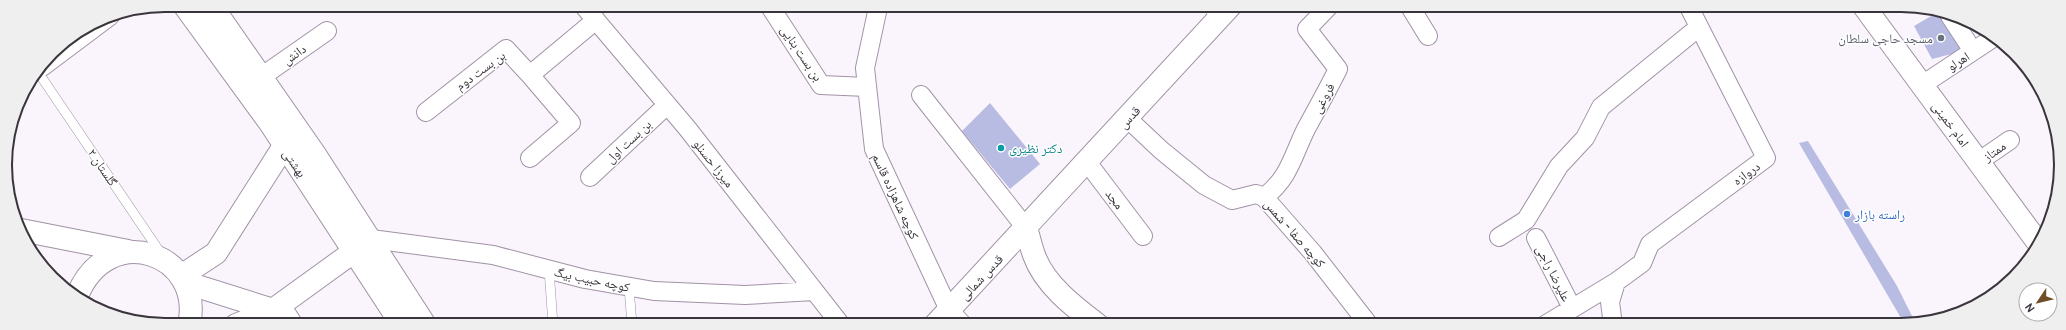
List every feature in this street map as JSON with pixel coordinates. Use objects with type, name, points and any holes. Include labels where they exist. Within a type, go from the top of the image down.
[{"type":"main road","name":"بهشتی","points":[[189,12],[270,123],[293,140]]},
{"type":"main road","name":"بهشتی","points":[[216,12],[261,78],[293,140],[363,245],[420,318]]},
{"type":"main road","name":"قدس","points":[[1026,228],[1127,118],[1216,12]]},
{"type":"main road","name":"امام خمینی","points":[[1868,12],[2035,239]]},
{"type":"main road","points":[[178,274],[216,253],[293,140]]},
{"type":"main road","points":[[1026,228],[1034,256],[1048,280],[1078,310],[1089,318]]},
{"type":"main road","name":"قدس شمالی","points":[[951,318],[1026,228]]},
{"type":"main road","points":[[27,231],[150,254],[178,274],[271,313]]},
{"type":"main road","name":"بهشتی","points":[[363,245],[399,318]]},
{"type":"main road","points":[[256,318],[271,313],[363,245]]},
{"type":"main road","points":[[79,291],[84,280],[96,265],[112,255],[131,251]]},
{"type":"main road","points":[[178,274],[189,294],[192,313],[191,318]]},
{"type":"street","name":"میرزا حسنلو","points":[[589,12],[667,104],[835,318]]},
{"type":"street","name":"بن بست بنایی","points":[[774,12],[821,85],[867,87]]},
{"type":"street","name":"کوچه شاهزاده قاسم","points":[[877,12],[865,68],[874,150],[948,318]]},
{"type":"street","name":"فروغی","points":[[1264,197],[1276,188],[1293,160],[1305,131],[1338,69],[1307,28],[1323,12]]},
{"type":"street","points":[[1413,12],[1428,36]]},
{"type":"street","name":"دروازه","points":[[1556,318],[1616,282],[1642,263],[1650,244],[1766,158],[1692,12]]},
{"type":"street","points":[[530,74],[596,20]]},
{"type":"street","points":[[1954,21],[1973,51]]},
{"type":"street","points":[[1498,237],[1526,220],[1559,166],[1585,138],[1601,107],[1699,27]]},
{"type":"street","points":[[62,52],[90,31]]},
{"type":"street","name":"دانش","points":[[261,78],[327,31]]},
{"type":"street","name":"اهرلو","points":[[1922,85],[1989,40]]},
{"type":"street","name":"بن بست دوم","points":[[426,112],[506,48],[571,123],[530,158]]},
{"type":"street","points":[[920,95],[1026,228]]},
{"type":"street","name":"بن بست اول","points":[[590,177],[667,104]]},
{"type":"street","name":"کوچه صفا - شمس","points":[[1127,118],[1161,150],[1204,185],[1232,200],[1256,194],[1264,197],[1313,253],[1364,318]]},
{"type":"street","name":"ممتاز","points":[[1978,162],[2010,140]]},
{"type":"street","name":"مجد","points":[[1087,162],[1143,236]]},
{"type":"street","name":"علیرضا راجی","points":[[1536,238],[1572,308]]},
{"type":"street","name":"کوچه حبیب بیگ","points":[[363,245],[493,255],[585,279],[654,291],[745,295],[814,291]]},
{"type":"street","points":[[1612,318],[1610,302],[1616,282]]},
{"type":"street","points":[[271,313],[281,318]]},
{"type":"lane","name":"گلستان ۲","points":[[41,76],[178,274]]},
{"type":"lane","points":[[549,270],[552,318]]},
{"type":"lane","points":[[629,287],[631,318]]},
{"type":"building","name":"مسجد حاجی سلطان","points":[[1932,15],[1952,21],[1967,50],[1932,59],[1914,26]]},
{"type":"building","name":"دکتر نظیری","points":[[990,103],[1040,164],[1010,189],[962,131]]},
{"type":"building","name":"راسته بازار","points":[[1808,141],[1897,286],[1913,318],[1901,318],[1799,143]]},
{"type":"place","name":"مسجد حاجی سلطان","points":[[1941,38]]},
{"type":"place","name":"دکتر نظیری","points":[[1001,148]]},
{"type":"place","name":"راسته بازار","points":[[1847,214]]}]
